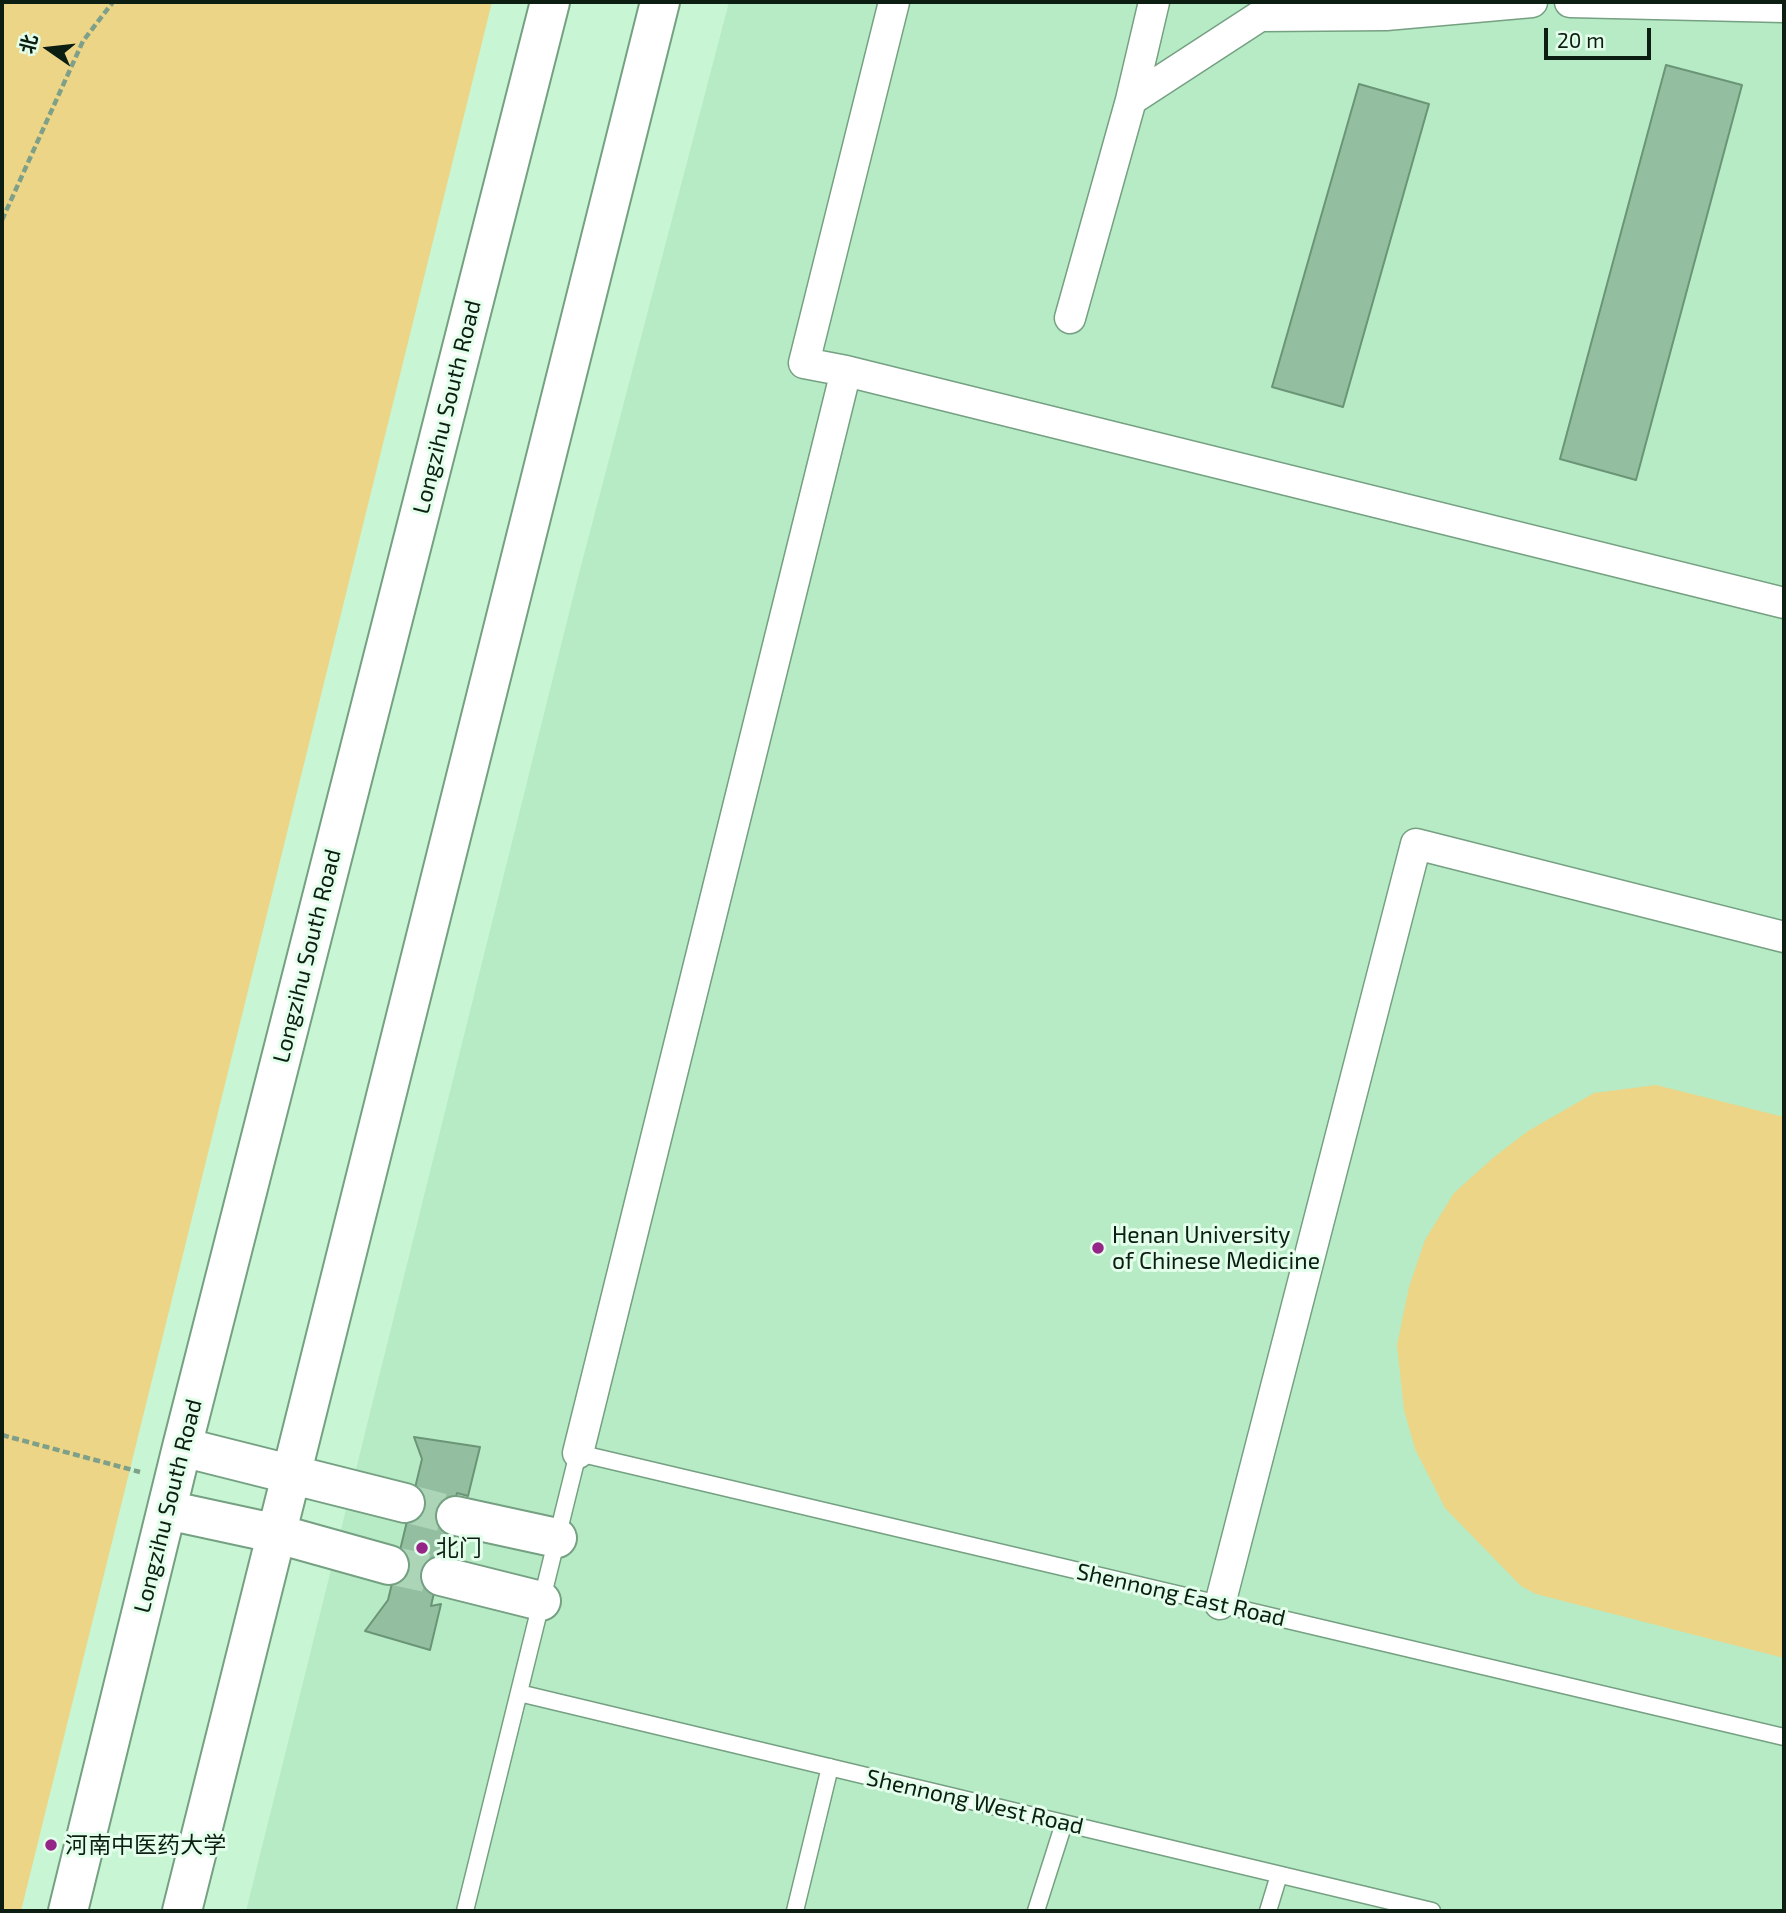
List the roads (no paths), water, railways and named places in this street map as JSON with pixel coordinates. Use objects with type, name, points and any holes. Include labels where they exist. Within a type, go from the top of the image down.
[{"type":"street","name":"Longzihu South Road","points":[[68,1911],[550,2]]},
{"type":"street","points":[[183,1911],[660,2]]},
{"type":"street","points":[[894,2],[804,363],[846,371],[1784,603]]},
{"type":"street","points":[[1070,318],[1131,100],[1154,2]]},
{"type":"street","points":[[1131,100],[1257,9],[1386,15],[1532,2]]},
{"type":"street","points":[[1570,2],[1784,7]]},
{"type":"street","points":[[578,1453],[846,371]]},
{"type":"street","points":[[1220,1604],[1416,844],[1784,936]]},
{"type":"street","points":[[175,1479],[290,1475],[405,1503]]},
{"type":"street","points":[[175,1479],[278,1534],[389,1565]]},
{"type":"street","points":[[456,1516],[557,1538]]},
{"type":"street","points":[[441,1576],[541,1601]]},
{"type":"lane","points":[[466,1911],[578,1453]]},
{"type":"lane","name":"Shennong East Road","points":[[578,1453],[1784,1737]]},
{"type":"lane","name":"Shennong West Road","points":[[519,1693],[1432,1911]]},
{"type":"lane","points":[[795,1911],[830,1767]]},
{"type":"lane","points":[[1036,1911],[1064,1823]]},
{"type":"lane","points":[[1268,1911],[1279,1875]]},
{"type":"tunnel","points":[[405,1503],[456,1516]]},
{"type":"tunnel","points":[[389,1565],[441,1576]]},
{"type":"place","name":"Henan University of Chinese Medicine","points":[[1098,1248]]},
{"type":"place","name":"北门","points":[[422,1548]]},
{"type":"place","name":"河南中医药大学","points":[[51,1845]]}]
